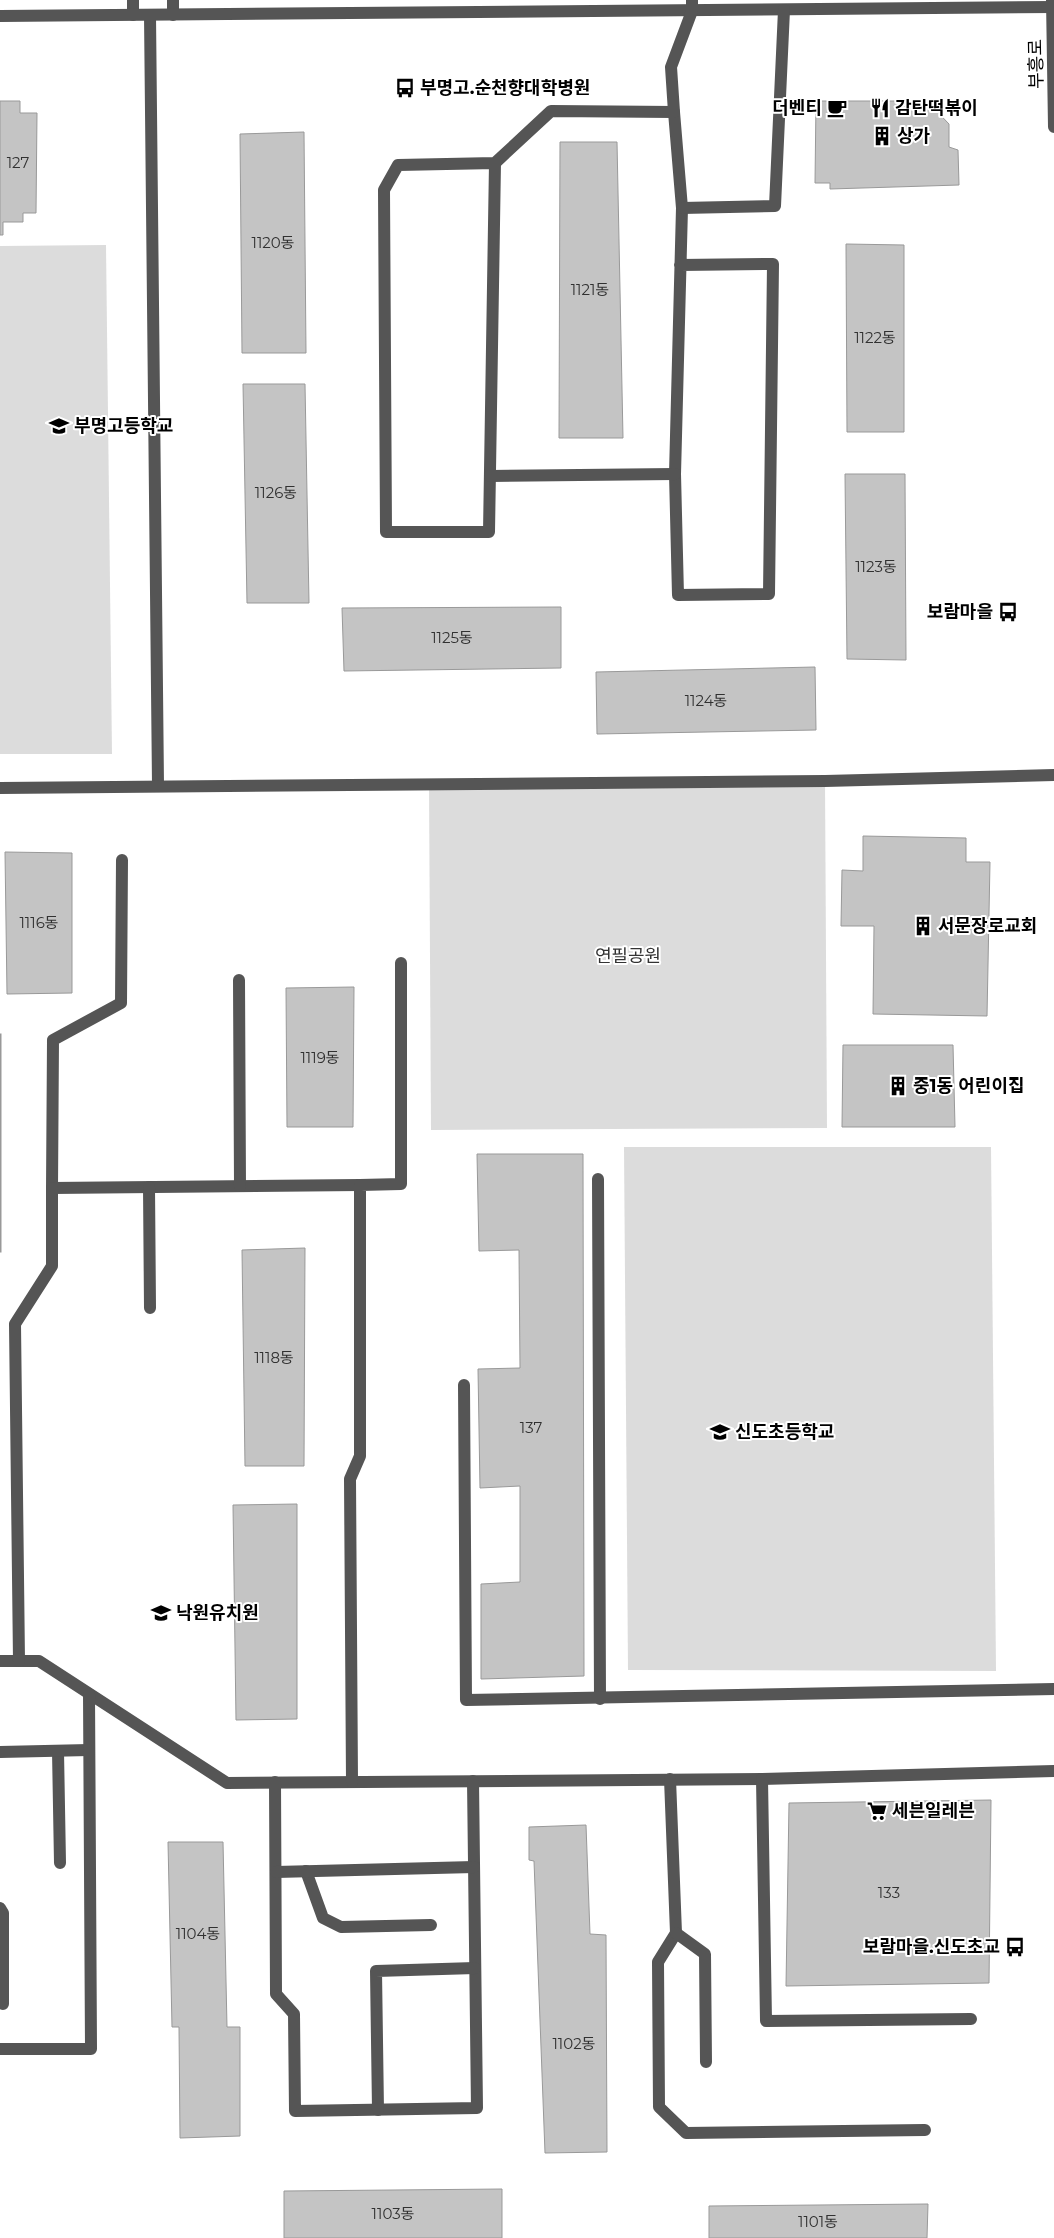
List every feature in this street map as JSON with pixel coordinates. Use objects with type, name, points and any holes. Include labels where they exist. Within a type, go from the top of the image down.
[{"type":"street","points":[[133,0],[133,15]]},
{"type":"street","points":[[173,0],[173,15]]},
{"type":"street","points":[[539,0],[547,12]]},
{"type":"street","points":[[0,16],[547,12],[692,5],[784,10],[1053,5]]},
{"type":"street","points":[[680,265],[773,264],[769,594],[678,595],[675,474],[680,265],[682,208],[672,67],[692,5]]},
{"type":"street","name":"부흥로","points":[[1053,5],[1054,127]]},
{"type":"street","points":[[682,208],[775,206],[784,10]]},
{"type":"street","points":[[150,15],[158,785]]},
{"type":"street","points":[[495,163],[489,532],[386,532],[384,190],[398,165],[495,163],[550,111],[674,112]]},
{"type":"street","points":[[490,476],[675,474]]},
{"type":"street","points":[[0,788],[158,785],[825,782],[1054,775]]},
{"type":"street","points":[[19,1661],[14,1324],[52,1266],[53,1040],[121,1003],[122,860]]},
{"type":"street","points":[[52,1188],[401,1184],[401,964]]},
{"type":"street","points":[[239,980],[240,1186]]},
{"type":"street","points":[[598,1179],[600,1699]]},
{"type":"street","points":[[352,1782],[350,1479],[360,1456],[360,1185]]},
{"type":"street","points":[[150,1187],[150,1308]]},
{"type":"street","points":[[464,1385],[466,1700],[600,1699],[1054,1689]]},
{"type":"street","points":[[0,1662],[39,1661],[227,1783],[762,1779],[1054,1771]]},
{"type":"street","points":[[0,2050],[91,2049],[89,1694]]},
{"type":"street","points":[[0,1752],[89,1750]]},
{"type":"street","points":[[58,1751],[60,1863]]},
{"type":"street","points":[[670,1779],[676,1933],[658,1962],[659,2107],[686,2133],[925,2130]]},
{"type":"street","points":[[762,1779],[766,2021],[971,2019]]},
{"type":"street","points":[[275,1782],[276,1994],[294,2014],[295,2112],[477,2108],[473,1781]]},
{"type":"street","points":[[276,1872],[474,1867]]},
{"type":"street","points":[[306,1872],[323,1918],[341,1927],[431,1925]]},
{"type":"street","points":[[0,1908],[3,1913],[3,2004]]},
{"type":"street","points":[[676,1933],[705,1954],[706,2062]]},
{"type":"street","points":[[378,2110],[376,1971],[475,1968]]},
{"type":"green space","name":"부명고등학교","points":[[106,245],[112,754],[0,754],[0,246]]},
{"type":"green space","name":"연필공원","points":[[825,781],[827,1128],[431,1130],[429,784]]},
{"type":"green space","points":[[624,1147],[991,1147],[996,1671],[628,1670]]},
{"type":"building","points":[[0,101],[20,101],[20,113],[37,113],[36,213],[23,213],[23,222],[3,222],[3,235],[0,235]]},
{"type":"building","name":"상가","points":[[816,101],[927,101],[949,124],[949,147],[958,150],[959,185],[830,189],[830,183],[815,183]]},
{"type":"building","points":[[304,132],[306,353],[242,353],[240,134]]},
{"type":"building","points":[[560,142],[617,142],[623,438],[559,438]]},
{"type":"building","points":[[846,244],[904,245],[904,432],[847,432]]},
{"type":"building","points":[[243,384],[305,384],[309,603],[247,603]]},
{"type":"building","points":[[845,474],[905,474],[906,660],[847,659]]},
{"type":"building","points":[[561,607],[561,668],[344,671],[342,608]]},
{"type":"building","points":[[815,667],[816,730],[597,734],[596,672]]},
{"type":"building","name":"서문장로교회","points":[[863,836],[966,838],[966,862],[990,862],[987,1016],[873,1014],[874,926],[841,926],[842,870],[863,871]]},
{"type":"building","points":[[5,852],[72,853],[72,993],[7,994]]},
{"type":"building","points":[[354,987],[353,1127],[287,1127],[286,988]]},
{"type":"building","points":[[1,1034],[1,1252],[0,1252]]},
{"type":"building","name":"중1동 어린이집","points":[[843,1045],[953,1045],[955,1127],[842,1127]]},
{"type":"building","points":[[477,1154],[583,1154],[584,1676],[481,1679],[481,1584],[520,1582],[520,1486],[480,1488],[478,1369],[520,1368],[519,1250],[479,1251]]},
{"type":"building","points":[[305,1248],[304,1466],[245,1466],[242,1250]]},
{"type":"building","points":[[297,1504],[297,1719],[236,1720],[233,1505]]},
{"type":"building","points":[[991,1800],[989,1983],[786,1986],[789,1803]]},
{"type":"building","points":[[586,1825],[590,1934],[606,1935],[607,2152],[545,2153],[534,1861],[529,1860],[529,1827]]},
{"type":"building","points":[[168,1842],[223,1842],[227,2027],[240,2027],[240,2136],[180,2138],[179,2027],[172,2027]]},
{"type":"building","points":[[502,2189],[502,2238],[284,2238],[284,2191]]},
{"type":"building","points":[[928,2204],[927,2238],[709,2238],[709,2206]]},
{"type":"place","name":"부명고.순천향대학병원","points":[[405,88]]},
{"type":"place","name":"더벤티","points":[[837,108]]},
{"type":"place","name":"감탄떡볶이","points":[[880,108]]},
{"type":"place","name":"상가","points":[[882,136]]},
{"type":"place","name":"부명고등학교","points":[[59,426]]},
{"type":"place","name":"보람마을","points":[[1008,612]]},
{"type":"place","name":"서문장로교회","points":[[923,926]]},
{"type":"place","name":"중1동 어린이집","points":[[898,1086]]},
{"type":"place","name":"신도초등학교","points":[[720,1432]]},
{"type":"place","name":"낙원유치원","points":[[161,1613]]},
{"type":"place","name":"세븐일레븐","points":[[877,1811]]},
{"type":"place","name":"보람마을.신도초교","points":[[1015,1947]]}]
